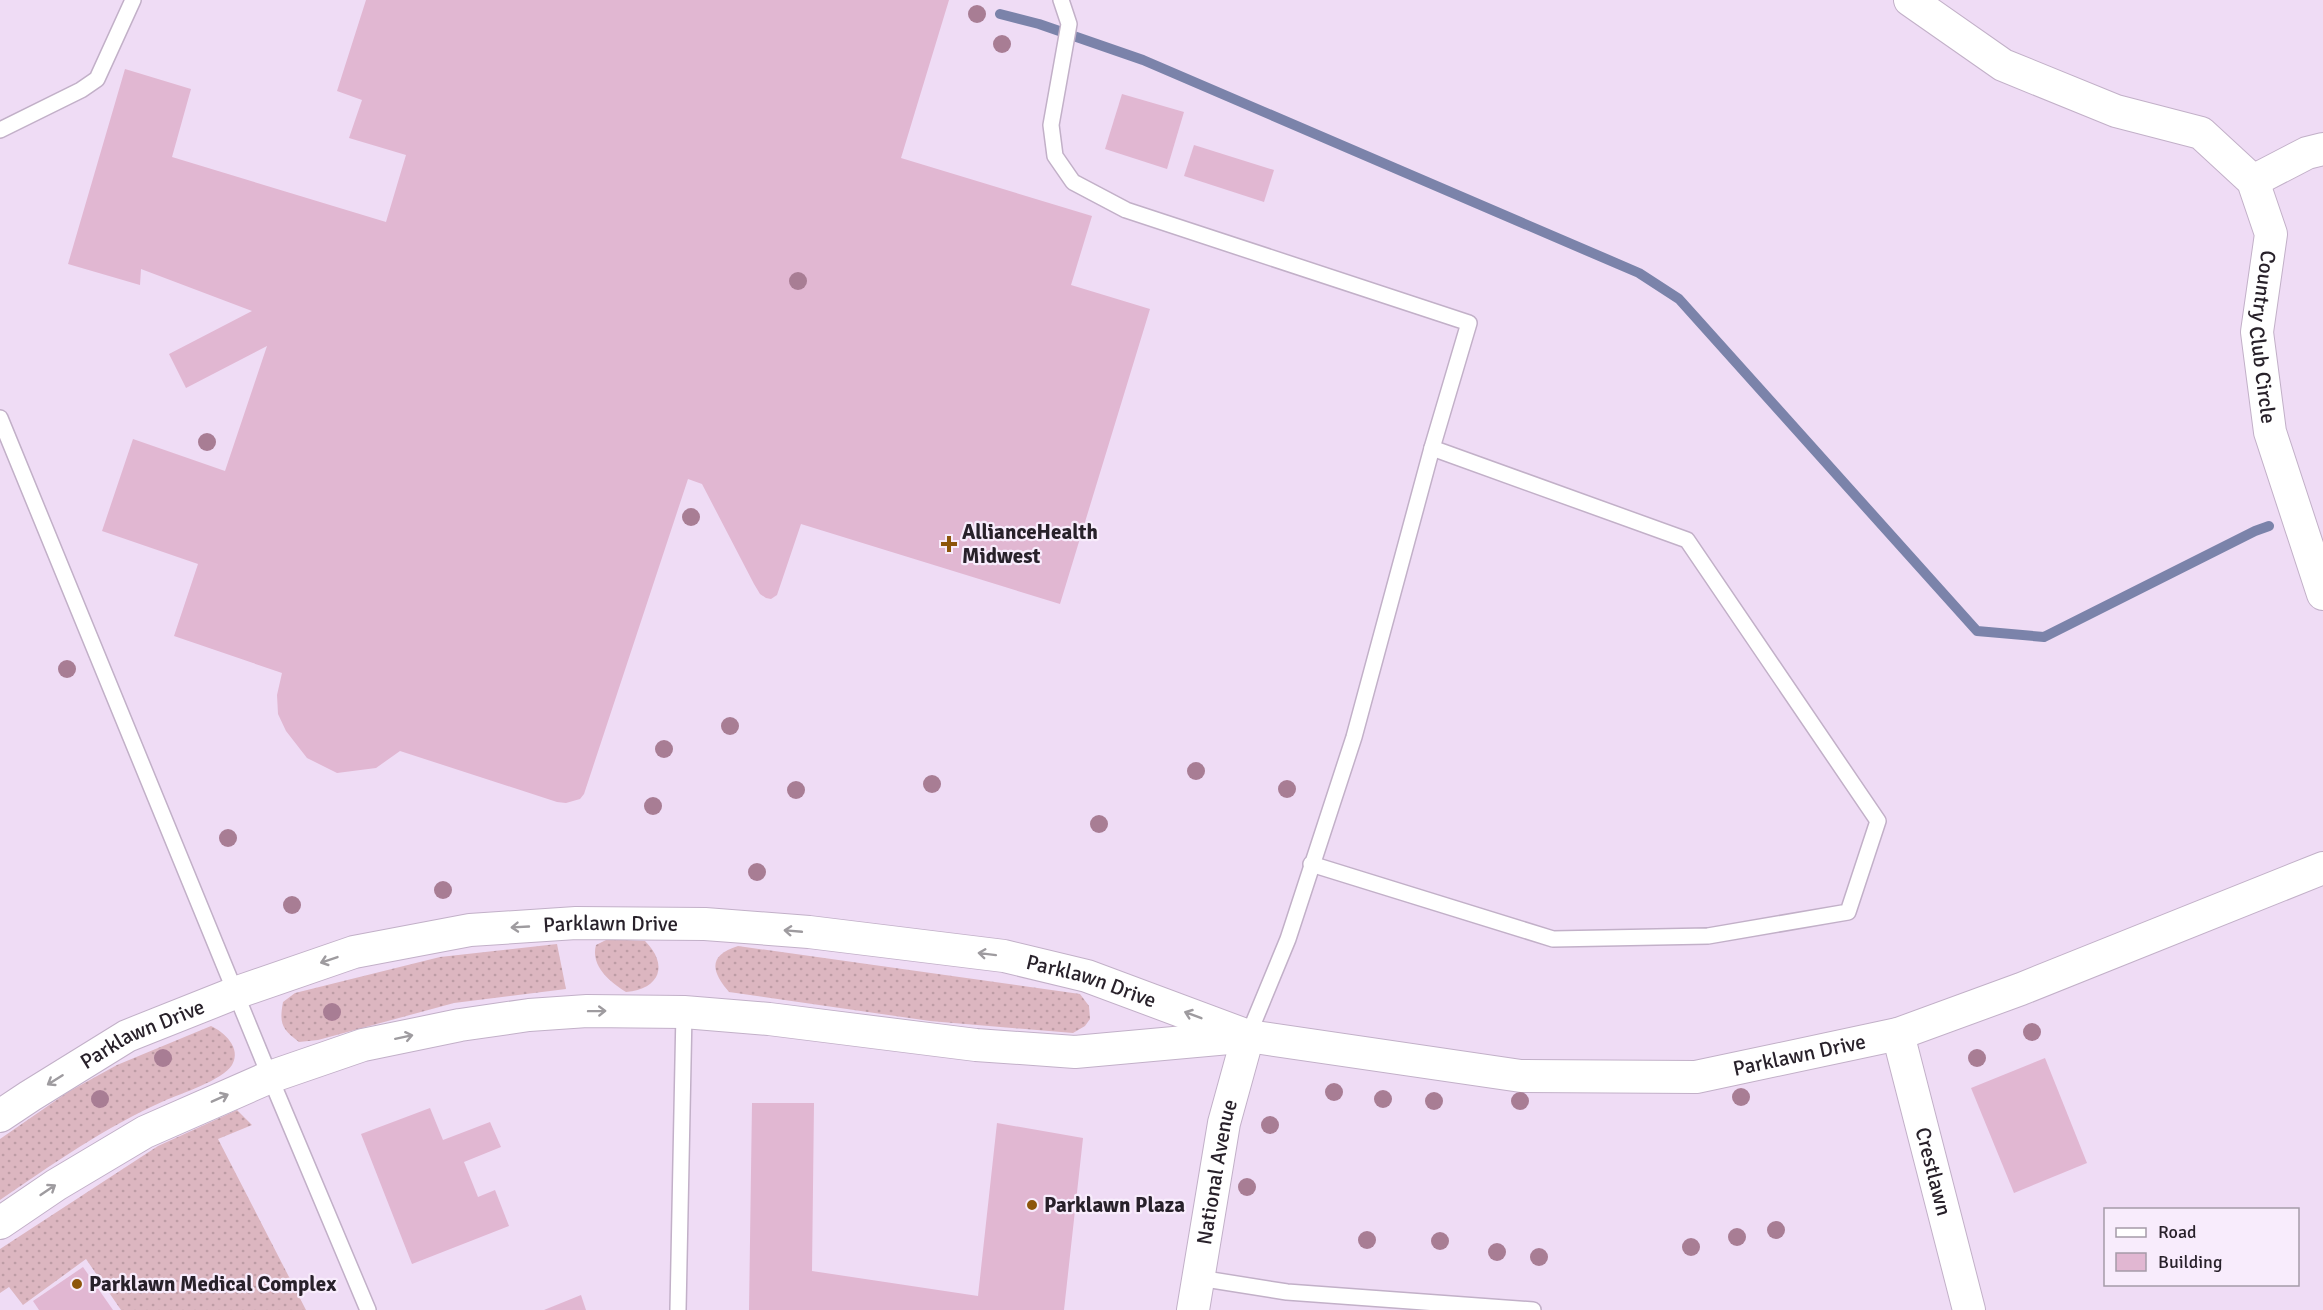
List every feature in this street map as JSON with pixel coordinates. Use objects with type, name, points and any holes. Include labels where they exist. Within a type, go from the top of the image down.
[{"type":"street","name":"Country Club Circle","points":[[1910,0],[2003,65],[2116,111],[2201,134],[2253,182],[2271,234],[2257,332],[2270,432],[2323,594]]},
{"type":"street","points":[[2253,182],[2307,153],[2323,149]]},
{"type":"street","name":"Parklawn Drive","points":[[0,1116],[127,1036],[236,993],[354,952],[470,930],[576,924],[705,924],[809,932],[1004,956],[1088,976],[1248,1036],[1521,1076],[1696,1077],[1899,1034],[2021,989],[2323,868]]},
{"type":"street","name":"Parklawn Drive","points":[[0,1223],[56,1185],[145,1132],[270,1077],[363,1045],[460,1025],[529,1015],[587,1011],[684,1012],[769,1019],[976,1046],[1075,1052],[1248,1036]]},
{"type":"street","name":"Crestlawn","points":[[1899,1034],[1969,1310]]},
{"type":"street","name":"National Avenue","points":[[1193,1310],[1224,1123],[1248,1036]]},
{"type":"lane","points":[[0,130],[81,90],[97,79],[133,0]]},
{"type":"lane","points":[[1061,0],[1069,24],[1051,125],[1055,156],[1073,182],[1126,210],[1468,323],[1354,737],[1288,939],[1248,1036]]},
{"type":"lane","points":[[0,418],[368,1310]]},
{"type":"lane","points":[[1311,864],[1553,939],[1708,936],[1848,912],[1878,820],[1687,540],[1432,448]]},
{"type":"lane","points":[[678,1310],[684,1012]]},
{"type":"lane","points":[[1199,1278],[1287,1292],[1533,1310]]},
{"type":"shaded area","points":[[608,939],[645,941],[657,959],[657,974],[653,981],[638,990],[626,992],[608,979],[599,967],[595,953],[596,945]]},
{"type":"shaded area","points":[[557,944],[566,989],[454,1003],[318,1040],[299,1042],[283,1025],[281,1016],[283,1002],[295,993],[440,957]]},
{"type":"shaded area","points":[[738,946],[1080,994],[1089,1006],[1090,1019],[1085,1026],[1073,1033],[930,1021],[729,992],[718,977],[716,964],[722,954]]},
{"type":"shaded area","points":[[211,1026],[226,1036],[233,1047],[235,1059],[227,1071],[211,1081],[121,1122],[0,1200],[0,1139],[68,1092],[117,1065]]},
{"type":"shaded area","points":[[237,1110],[252,1125],[218,1139],[306,1310],[121,1310],[86,1259],[23,1305],[9,1287],[0,1293],[0,1249],[158,1146]]},
{"type":"building","name":"AllianceHealth Midwest","points":[[366,0],[949,0],[901,158],[1092,216],[1071,285],[1150,309],[1060,604],[801,524],[777,595],[771,599],[766,598],[760,594],[754,584],[702,484],[688,479],[584,794],[580,799],[566,803],[557,802],[400,751],[376,768],[337,773],[307,758],[286,731],[278,714],[277,695],[282,673],[174,636],[198,564],[102,531],[133,439],[225,471],[267,346],[186,388],[169,354],[252,311],[141,269],[140,285],[68,264],[125,69],[191,89],[172,157],[386,222],[406,155],[349,138],[362,100],[337,91]]},
{"type":"building","points":[[1122,94],[1184,112],[1167,169],[1105,149]]},
{"type":"building","points":[[1194,145],[1274,170],[1264,202],[1184,176]]},
{"type":"building","points":[[2045,1058],[2087,1163],[2014,1193],[1971,1088]]},
{"type":"building","name":"Parklawn Plaza","points":[[752,1103],[814,1103],[812,1271],[978,1296],[997,1123],[1083,1138],[1064,1310],[749,1310]]},
{"type":"building","points":[[430,1108],[443,1140],[490,1122],[501,1147],[464,1162],[478,1197],[495,1190],[509,1226],[412,1264],[361,1134]]},
{"type":"building","name":"Parklawn Medical Complex","points":[[83,1267],[113,1310],[39,1310],[33,1301]]},
{"type":"building","points":[[581,1295],[586,1310],[544,1310]]},
{"type":"waterway","points":[[1000,14],[1039,24],[1143,60],[1639,273],[1679,299],[1977,631],[2044,637],[2269,526]]},
{"type":"place","name":"AllianceHealth Midwest","points":[[949,544]]},
{"type":"place","name":"Parklawn Plaza","points":[[1032,1205]]},
{"type":"place","name":"Parklawn Medical Complex","points":[[77,1284]]}]
